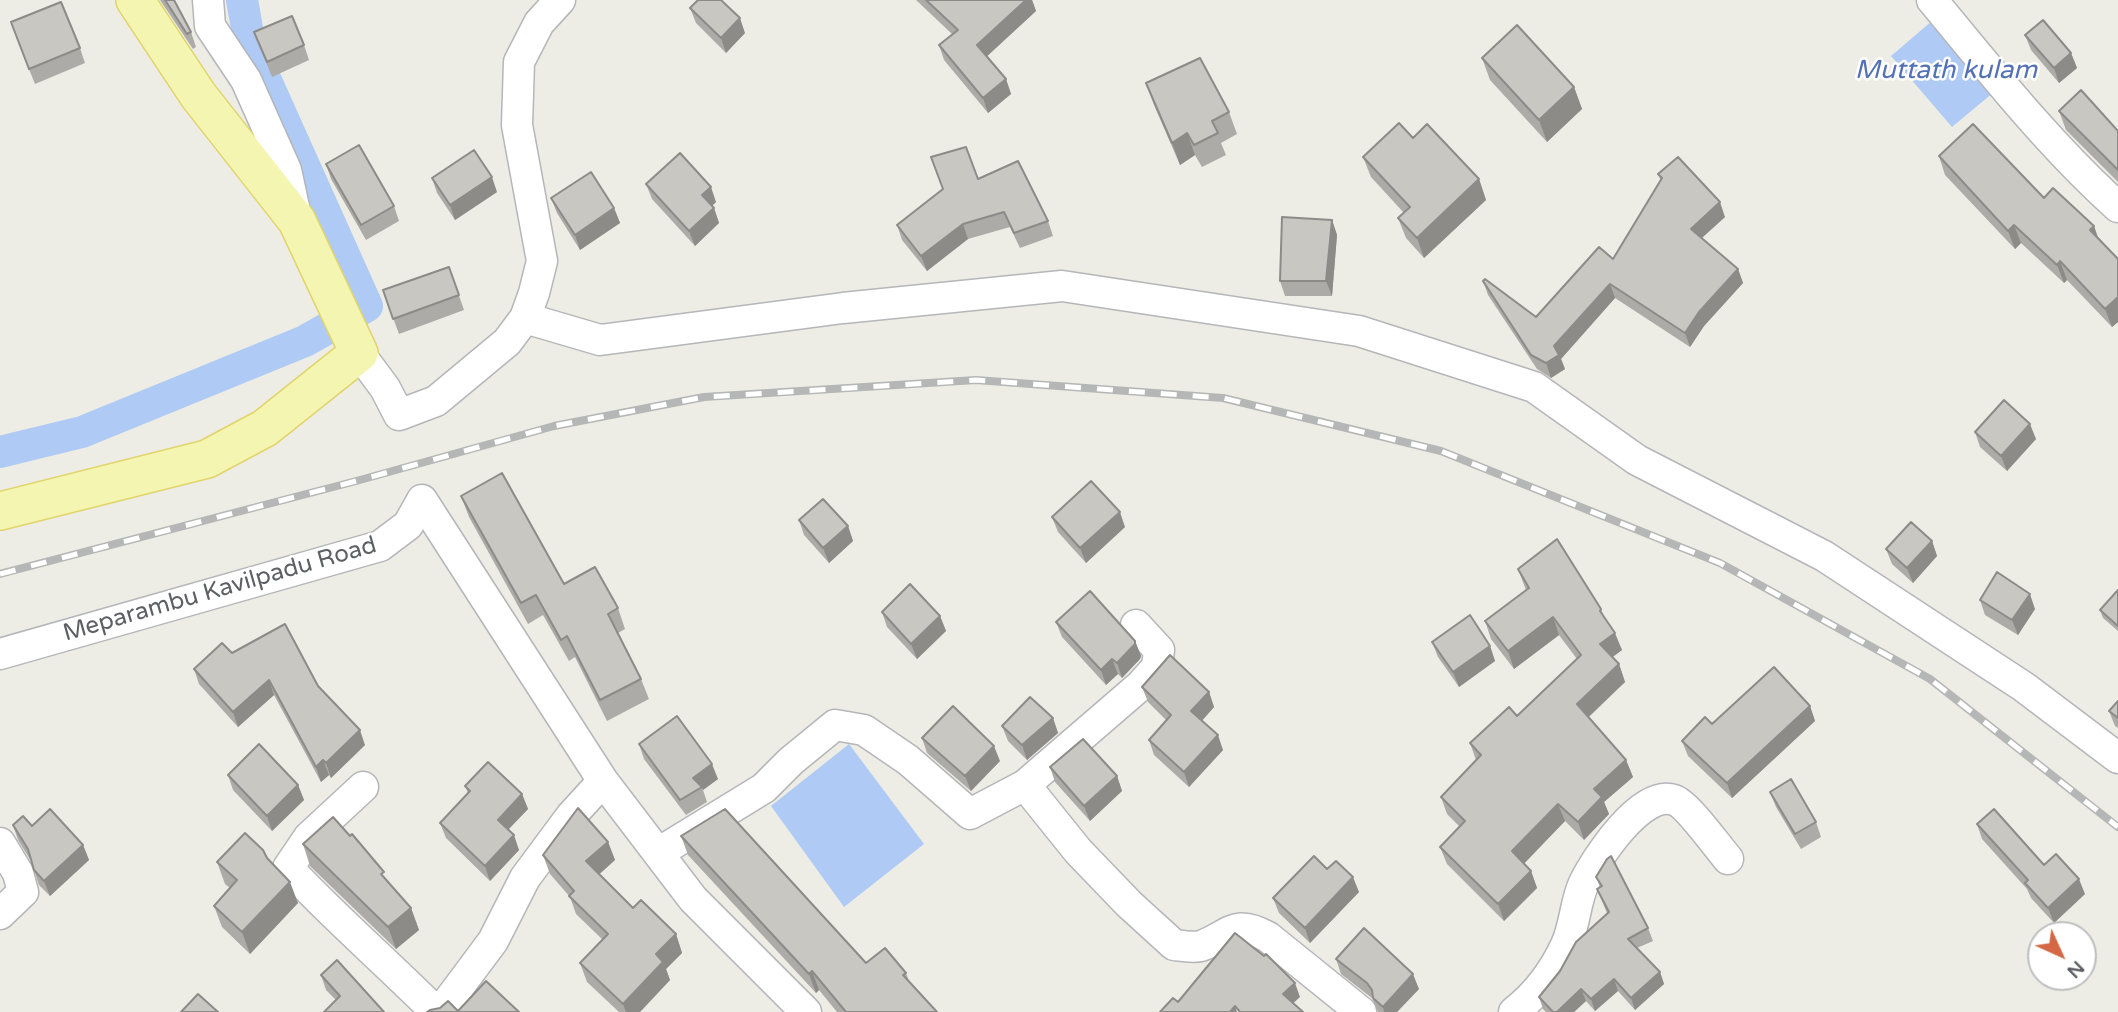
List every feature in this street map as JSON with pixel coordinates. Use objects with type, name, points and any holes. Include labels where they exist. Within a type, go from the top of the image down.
[{"type":"main road","points":[[0,511],[207,459],[265,428],[359,353],[297,221],[198,94],[135,0]]},
{"type":"street","points":[[208,0],[210,26],[246,80],[286,170],[297,221]]},
{"type":"street","points":[[359,353],[385,388],[399,415],[436,401],[507,342],[525,318],[542,261],[517,125],[519,62],[539,23],[560,0]]},
{"type":"street","points":[[1932,0],[2008,93],[2093,185],[2118,206]]},
{"type":"street","points":[[525,318],[600,340],[843,308],[1062,286],[1359,331],[1534,387],[1637,460],[1824,556],[2024,687],[2118,758]]},
{"type":"street","name":"Meparambu Kavilpadu Road","points":[[0,654],[380,546],[408,525],[422,500],[603,781]]},
{"type":"street","points":[[658,853],[764,788],[791,761],[835,725],[864,730],[875,737],[908,760],[971,814],[1025,785],[1141,685],[1157,667],[1159,650],[1136,625]]},
{"type":"street","points":[[363,787],[309,837],[288,868],[438,1012],[493,940],[525,878],[571,816],[603,781],[693,899],[806,1012]]},
{"type":"street","points":[[1025,785],[1078,851],[1129,905],[1174,945],[1199,947],[1230,931],[1250,927],[1268,937],[1361,1012]]},
{"type":"street","points":[[1514,1012],[1541,988],[1566,944],[1583,885],[1601,854],[1630,817],[1662,800],[1674,800],[1685,807],[1728,859]]},
{"type":"street","points":[[0,843],[18,873],[23,892],[0,914]]},
{"type":"water","name":"Muttath kulam","points":[[1939,15],[2000,87],[1952,127],[1891,56]]},
{"type":"water","points":[[849,744],[924,844],[844,907],[771,806]]},
{"type":"building","points":[[165,0],[174,0],[191,32],[187,34]]},
{"type":"building","points":[[698,0],[721,0],[740,18],[721,38],[690,8]]},
{"type":"building","points":[[926,0],[1026,0],[977,45],[1006,79],[983,98],[939,45],[958,30]]},
{"type":"building","points":[[61,2],[80,48],[29,69],[11,22]]},
{"type":"building","points":[[292,16],[304,45],[267,62],[254,32]]},
{"type":"building","points":[[2043,20],[2071,53],[2054,68],[2025,35]]},
{"type":"building","points":[[1517,25],[1574,87],[1539,120],[1482,58]]},
{"type":"building","points":[[1200,58],[1229,112],[1212,121],[1218,133],[1194,145],[1187,133],[1172,143],[1146,83]]},
{"type":"building","points":[[2081,90],[2118,131],[2118,170],[2059,111]]},
{"type":"building","points":[[1399,123],[1413,138],[1427,124],[1479,179],[1417,238],[1398,218],[1410,207],[1363,157]]},
{"type":"building","points":[[1973,124],[2044,198],[2053,188],[2094,226],[2090,230],[2118,259],[2118,297],[2105,309],[2060,261],[2057,265],[2014,225],[2008,231],[1939,156]]},
{"type":"building","points":[[359,145],[394,206],[361,225],[326,164]]},
{"type":"building","points":[[966,147],[978,179],[1018,161],[1048,221],[1014,233],[1004,212],[963,224],[921,256],[897,225],[943,189],[931,157]]},
{"type":"building","points":[[474,150],[492,177],[450,205],[432,178]]},
{"type":"building","points":[[680,153],[711,187],[702,195],[714,208],[689,231],[646,184]]},
{"type":"building","points":[[1678,157],[1720,202],[1691,229],[1738,269],[1699,312],[1685,333],[1610,284],[1554,346],[1559,355],[1546,363],[1531,355],[1483,281],[1485,279],[1536,317],[1599,247],[1613,259],[1662,178],[1658,174]]},
{"type":"building","points":[[591,172],[614,208],[575,235],[551,198]]},
{"type":"building","points":[[1282,217],[1332,220],[1326,281],[1280,281]]},
{"type":"building","points":[[449,267],[459,295],[393,319],[383,290]]},
{"type":"building","points":[[2004,400],[2030,424],[2001,456],[1975,432]]},
{"type":"building","points":[[502,473],[564,584],[595,567],[618,608],[608,614],[641,679],[600,700],[567,636],[561,640],[536,595],[521,603],[461,496]]},
{"type":"building","points":[[1091,481],[1120,512],[1080,548],[1052,517]]},
{"type":"building","points":[[823,499],[848,526],[823,548],[799,520]]},
{"type":"building","points":[[1911,522],[1932,541],[1907,568],[1886,549]]},
{"type":"building","points":[[1557,539],[1615,633],[1600,644],[1619,664],[1577,704],[1626,760],[1594,789],[1602,797],[1578,822],[1558,804],[1512,851],[1531,871],[1498,904],[1440,847],[1465,821],[1441,797],[1481,755],[1470,743],[1509,707],[1517,716],[1581,655],[1553,617],[1508,651],[1485,621],[1529,588],[1518,569]]},
{"type":"building","points":[[1997,572],[2030,594],[2012,620],[1980,600]]},
{"type":"building","points":[[910,584],[940,616],[911,644],[882,612]]},
{"type":"building","points":[[2118,590],[2118,626],[2100,610]]},
{"type":"building","points":[[1090,591],[1135,641],[1117,663],[1112,659],[1101,670],[1056,622]]},
{"type":"building","points":[[1470,615],[1490,646],[1453,672],[1432,642]]},
{"type":"building","points":[[285,624],[318,686],[360,730],[326,763],[323,760],[316,767],[269,680],[233,712],[194,669],[222,643],[232,653]]},
{"type":"building","points":[[1170,655],[1209,692],[1191,711],[1218,735],[1184,772],[1149,740],[1171,715],[1142,687]]},
{"type":"building","points":[[1774,667],[1810,706],[1727,783],[1682,741],[1705,717],[1712,724]]},
{"type":"building","points":[[1030,697],[1053,718],[1022,745],[1002,726]]},
{"type":"building","points":[[2118,701],[2118,718],[2109,711]]},
{"type":"building","points":[[953,706],[994,746],[965,776],[922,738]]},
{"type":"building","points":[[677,716],[712,764],[693,778],[702,787],[680,800],[639,744]]},
{"type":"building","points":[[1083,739],[1117,776],[1084,806],[1050,767]]},
{"type":"building","points":[[259,744],[298,785],[267,816],[228,775]]},
{"type":"building","points":[[488,762],[522,794],[498,820],[514,835],[485,866],[440,823],[470,791],[465,786]]},
{"type":"building","points":[[1791,779],[1816,822],[1795,834],[1770,792]]},
{"type":"building","points":[[578,808],[608,842],[586,861],[633,908],[641,900],[676,934],[656,954],[663,962],[623,1004],[580,963],[608,934],[569,896],[574,891],[543,855]]},
{"type":"building","points":[[50,809],[83,845],[44,881],[34,870],[28,849],[13,825],[23,816],[32,826]]},
{"type":"building","points":[[725,809],[866,963],[885,948],[906,973],[903,975],[937,1012],[846,1012],[812,971],[809,974],[681,836]]},
{"type":"building","points":[[1994,809],[2044,865],[2056,854],[2079,879],[2048,908],[2025,883],[2028,880],[1977,824]]},
{"type":"building","points":[[333,817],[350,836],[352,834],[384,872],[381,874],[411,908],[388,927],[303,844]]},
{"type":"building","points":[[245,833],[290,882],[242,932],[214,906],[237,880],[217,862]]},
{"type":"building","points":[[1314,856],[1327,869],[1336,861],[1353,877],[1305,928],[1273,898]]},
{"type":"building","points":[[1611,856],[1648,928],[1628,939],[1660,972],[1631,998],[1614,979],[1591,999],[1581,989],[1557,1012],[1553,1012],[1539,997],[1560,971],[1576,942],[1609,912],[1597,889],[1602,886],[1596,877]]},
{"type":"building","points":[[1364,928],[1413,974],[1383,1007],[1373,998],[1367,983],[1336,959]]},
{"type":"building","points":[[1235,933],[1264,956],[1266,954],[1295,983],[1283,994],[1303,1012],[1240,1012],[1235,1006],[1230,1012],[1160,1012],[1173,998],[1178,1002]]},
{"type":"building","points":[[337,960],[384,1012],[324,1012],[340,996],[321,975]]},
{"type":"building","points":[[486,981],[519,1012],[427,1012],[440,1008],[448,1001],[458,1011]]},
{"type":"building","points":[[198,994],[218,1012],[181,1012]]},
{"type":"waterway","points":[[0,452],[82,432],[305,341],[367,306],[250,45],[242,0]]},
{"type":"railway","points":[[0,574],[554,426],[704,397],[976,380],[1223,398],[1441,451],[1720,563],[1930,679],[2118,827]]}]
